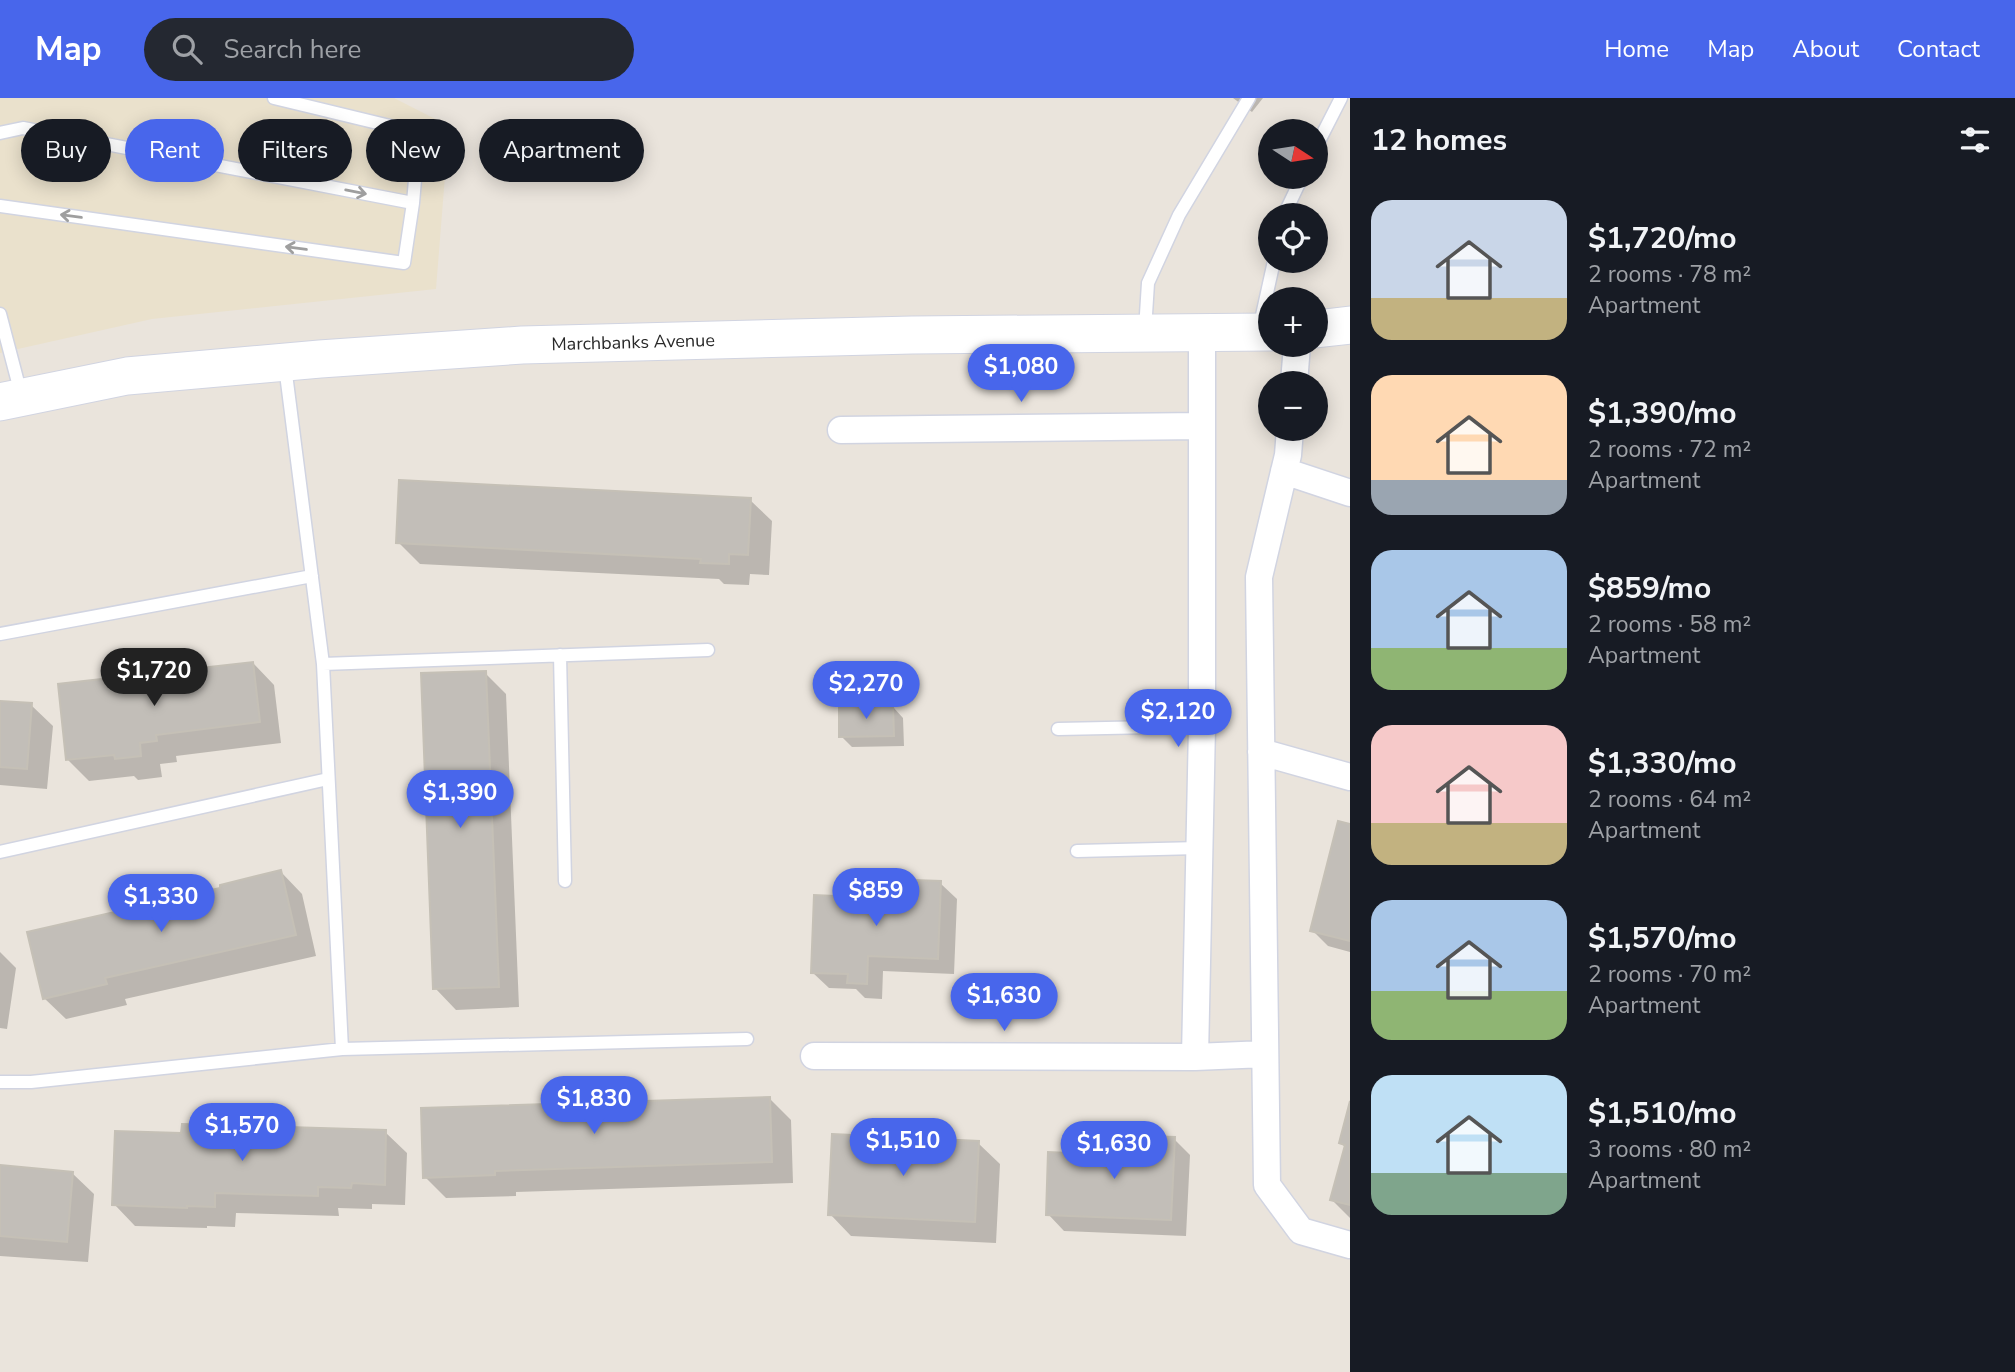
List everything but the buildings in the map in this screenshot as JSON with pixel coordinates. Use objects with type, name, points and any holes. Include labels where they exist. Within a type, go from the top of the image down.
[{"type":"street","points":[[1328,328],[1350,325]]},
{"type":"street","name":"Marchbanks Avenue","points":[[11,400],[127,376],[522,345],[912,335],[1258,332]]},
{"type":"street","points":[[1195,1057],[1202,726],[1202,333]]},
{"type":"street","points":[[841,430],[1201,426]]},
{"type":"street","points":[[1289,441],[1259,577],[1267,1185],[1301,1231],[1350,1245]]},
{"type":"street","points":[[1284,471],[1350,493]]},
{"type":"street","points":[[1261,752],[1350,777]]},
{"type":"street","points":[[814,1056],[1195,1057],[1265,1054]]},
{"type":"lane","points":[[0,206],[404,263],[419,133],[274,98]]},
{"type":"lane","points":[[1144,333],[1148,283],[1179,215],[1249,98]]},
{"type":"lane","points":[[1328,123],[1341,98]]},
{"type":"lane","points":[[0,133],[23,128],[413,203]]},
{"type":"lane","points":[[0,314],[11,400]]},
{"type":"lane","points":[[284,362],[323,664],[342,1049]]},
{"type":"lane","points":[[0,634],[312,576]]},
{"type":"lane","points":[[323,664],[708,650]]},
{"type":"lane","points":[[561,655],[565,881]]},
{"type":"lane","points":[[1058,729],[1202,726]]},
{"type":"lane","points":[[0,852],[328,779]]},
{"type":"lane","points":[[1077,851],[1199,848]]},
{"type":"lane","points":[[0,1082],[31,1082],[342,1049],[747,1039]]},
{"type":"shaded area","points":[[0,98],[394,98],[435,119],[366,119],[366,182],[445,182],[436,289],[152,319],[0,353]]}]
